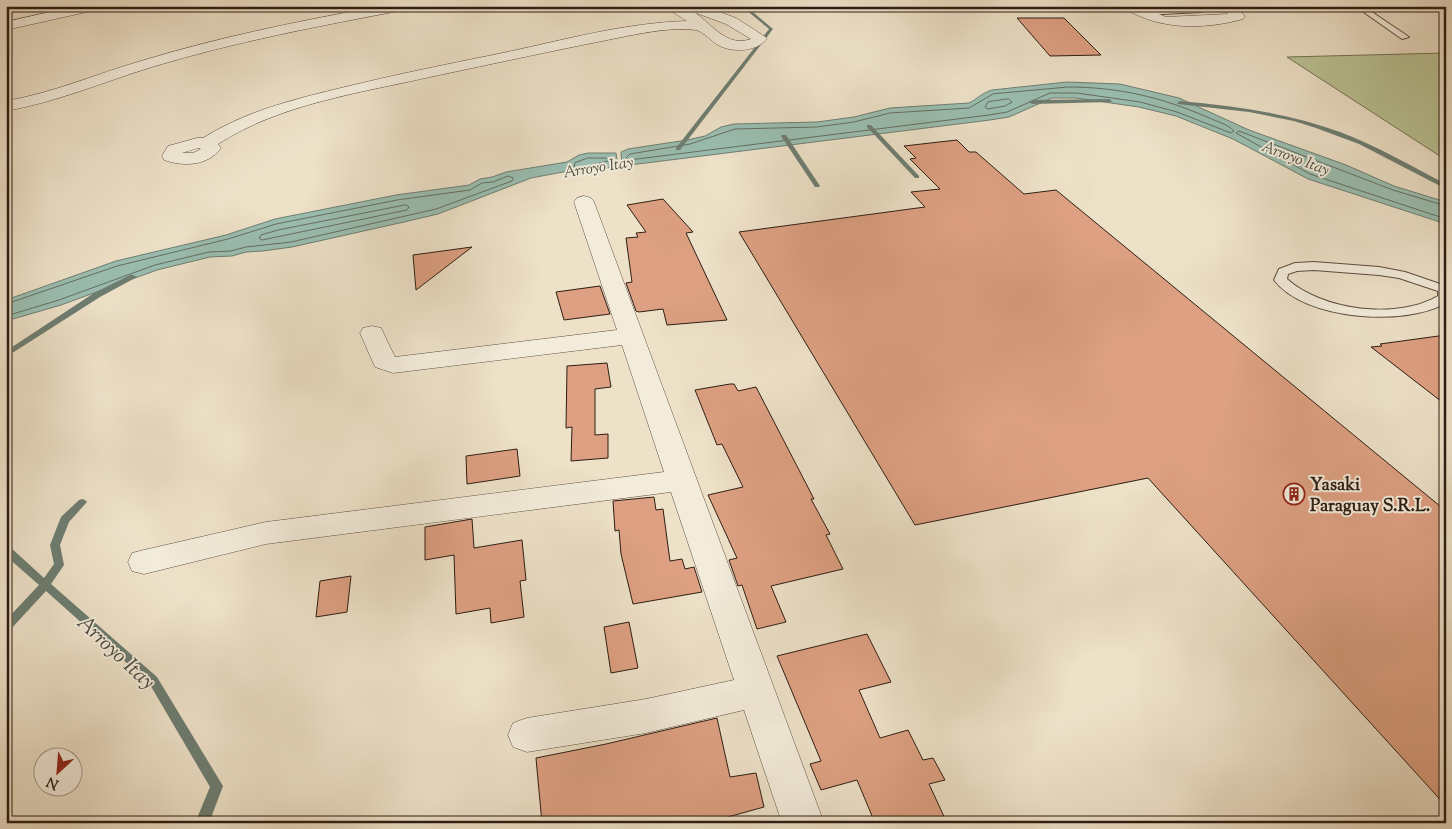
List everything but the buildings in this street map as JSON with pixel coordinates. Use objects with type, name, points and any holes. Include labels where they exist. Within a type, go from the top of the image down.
[{"type":"street","points":[[6,21],[29,14],[42,6]]},
{"type":"street","points":[[6,26],[96,6]]},
{"type":"street","points":[[94,67],[232,37],[343,6]]},
{"type":"street","points":[[6,106],[39,100],[146,64],[218,44],[404,6]]},
{"type":"street","points":[[668,6],[687,15],[705,27],[720,42],[730,45],[754,44],[760,38],[731,21],[690,6]]},
{"type":"street","points":[[1134,8],[1153,18],[1171,22],[1229,19],[1238,16],[1226,6]]},
{"type":"street","points":[[652,10],[469,59],[314,94],[209,130],[195,138],[196,144],[224,131],[298,104],[364,87],[460,65],[624,33],[677,25],[705,27]]},
{"type":"street","points":[[584,202],[803,823]]},
{"type":"street","points":[[372,333],[384,362],[393,365],[631,336]]},
{"type":"street","points":[[144,562],[266,533],[682,480]]},
{"type":"street","points":[[527,736],[646,716],[756,691]]},
{"type":"lane","points":[[1134,8],[1203,9],[1200,6]]},
{"type":"lane","points":[[1358,6],[1405,37]]},
{"type":"lane","points":[[1314,266],[1386,272],[1408,277],[1445,290],[1445,298],[1438,304],[1425,309],[1388,314],[1317,303],[1296,295],[1286,288],[1280,280],[1283,272],[1295,267],[1314,266]]},
{"type":"green space","points":[[1446,53],[1446,160],[1287,57]]},
{"type":"water","points":[[1067,82],[1120,84],[1179,98],[1249,130],[1346,165],[1394,186],[1446,202],[1446,224],[1308,179],[1233,139],[1176,116],[1139,107],[1076,98],[1052,98],[1009,117],[990,120],[622,166],[621,152],[628,149],[705,136],[721,127],[734,124],[817,122],[854,117],[890,108],[969,103],[992,90]]},
{"type":"water","points":[[588,153],[616,153],[618,166],[580,173],[563,172],[531,178],[438,214],[404,222],[292,247],[246,252],[232,256],[210,257],[157,270],[61,305],[6,321],[6,300],[116,261],[226,235],[275,219],[396,195],[469,185],[480,179],[506,172],[567,162],[579,155]]},
{"type":"waterway","points":[[678,149],[771,29],[746,8]]},
{"type":"waterway","name":"Arroyo Itay","points":[[1032,102],[1109,101]]},
{"type":"waterway","name":"Arroyo Itay","points":[[1180,103],[1226,107],[1318,126],[1361,143],[1446,187]]},
{"type":"waterway","points":[[869,126],[917,177]]},
{"type":"waterway","points":[[784,136],[817,186]]},
{"type":"waterway","name":"Arroyo Itay","points":[[6,355],[97,295],[133,277]]},
{"type":"waterway","points":[[45,584],[59,565],[55,545],[65,520],[82,502]]},
{"type":"waterway","name":"Arroyo Itay","points":[[6,550],[45,584]]},
{"type":"waterway","points":[[6,627],[45,584]]},
{"type":"waterway","name":"Arroyo Itay","points":[[45,584],[153,680],[217,786],[202,823]]},
{"type":"place","name":"Yasaki Paraguay S.R.L.","points":[[1294,494]]}]
